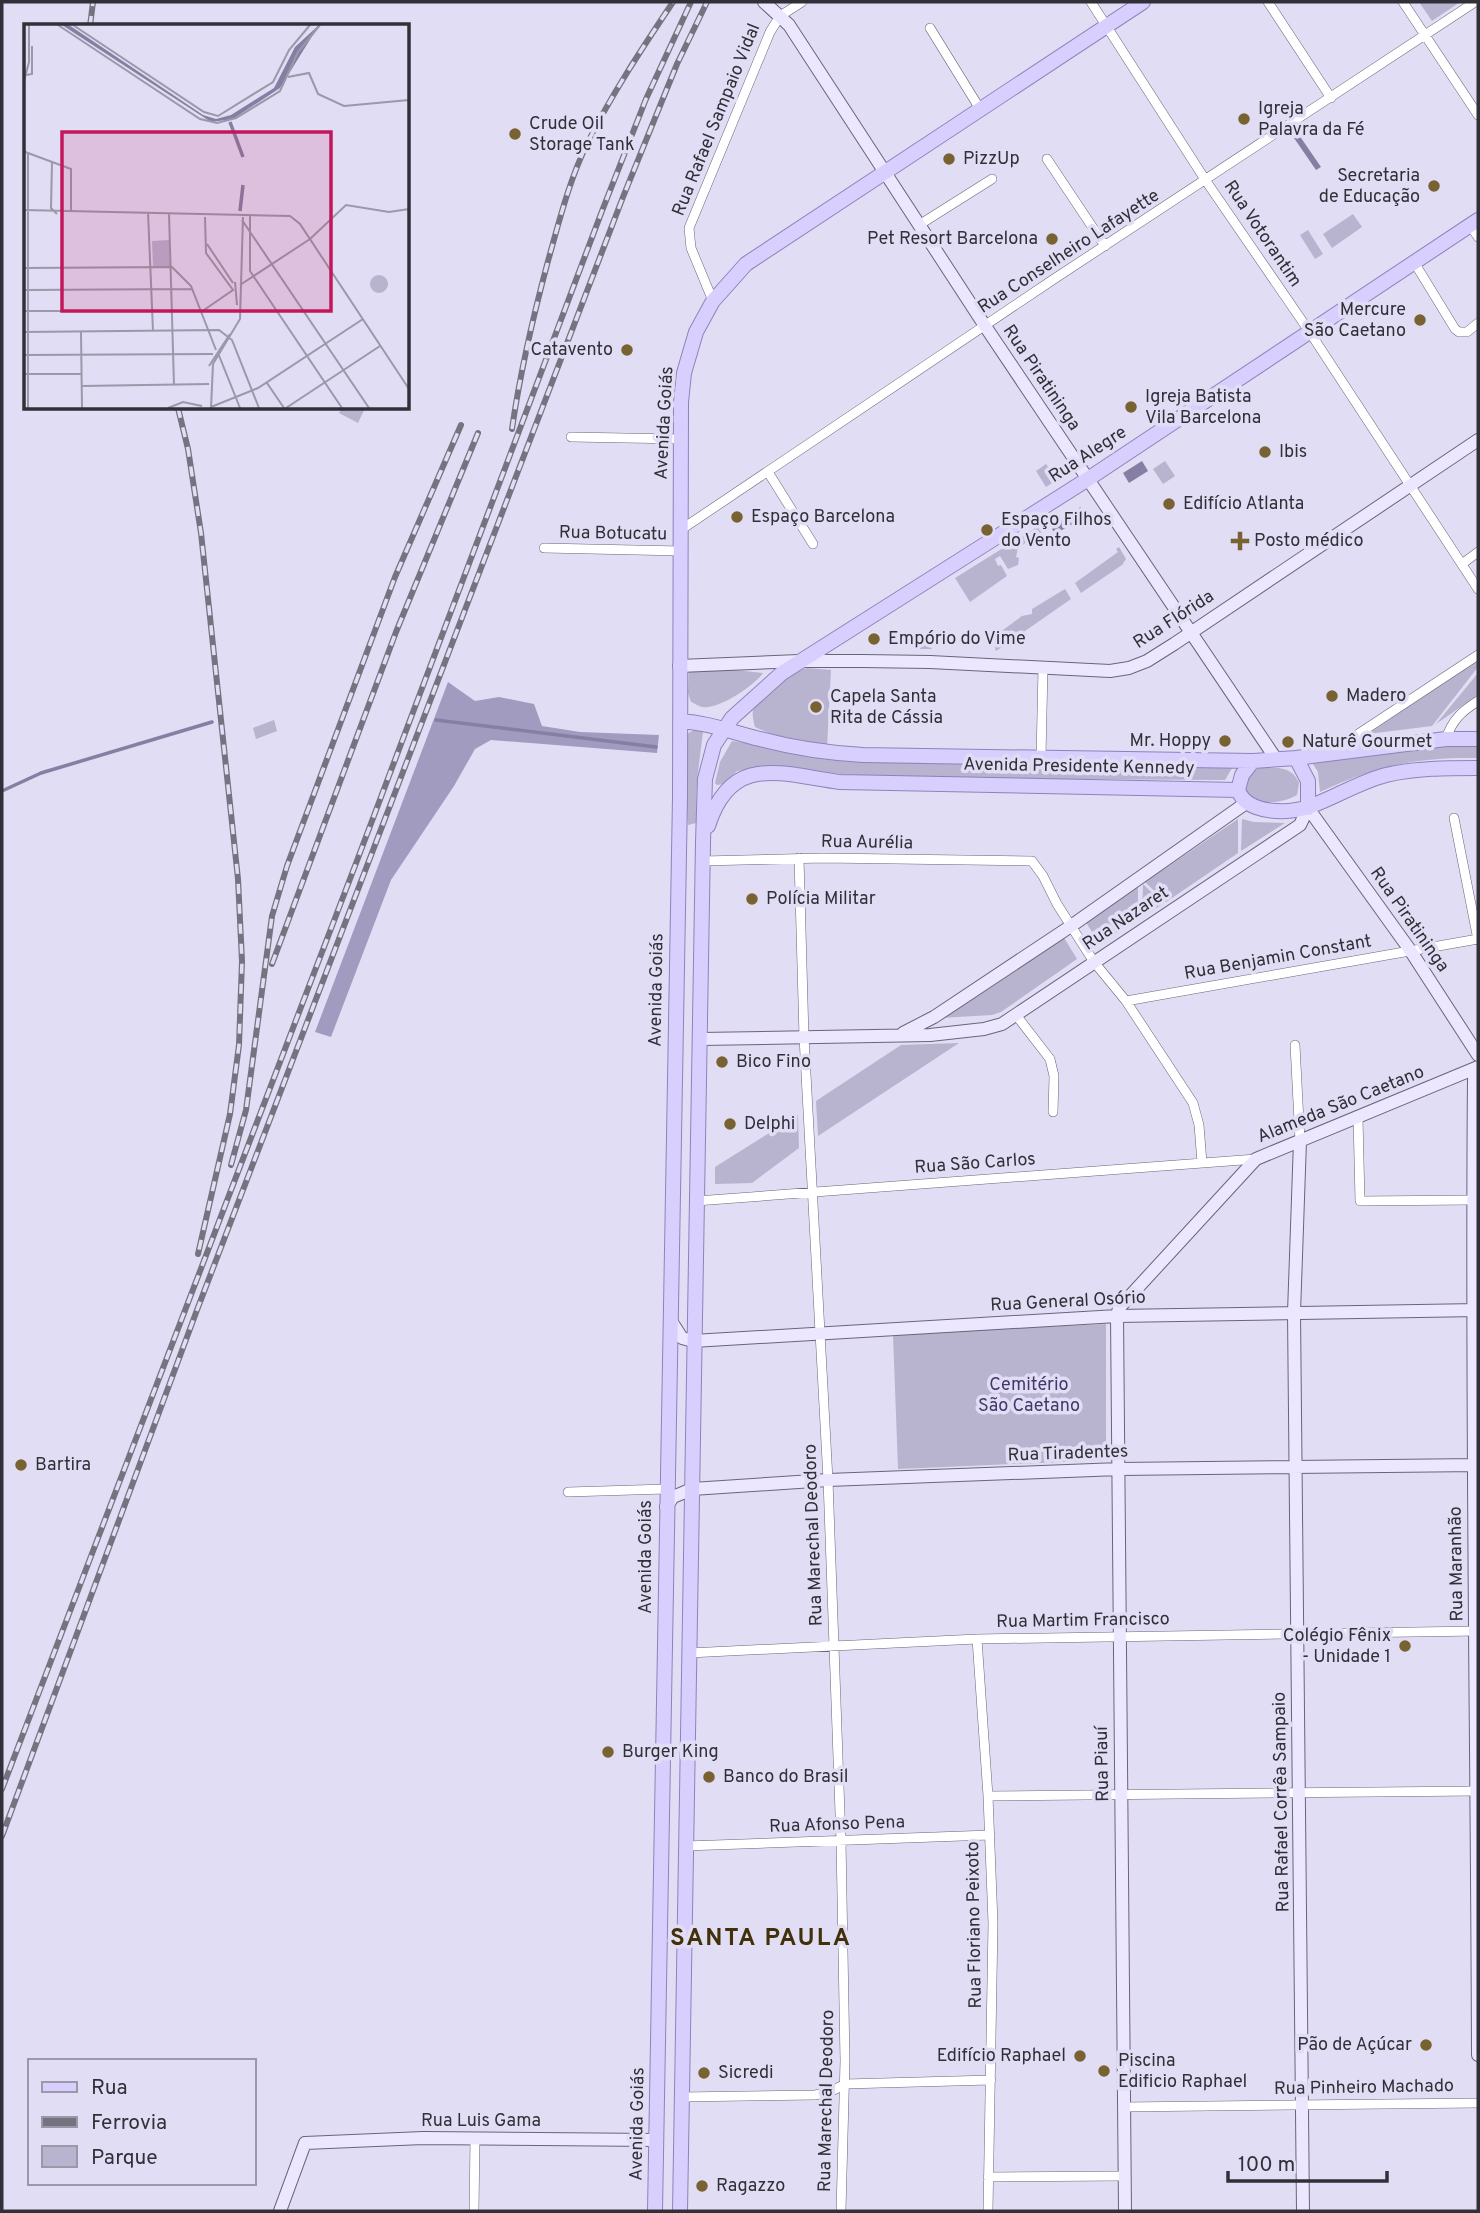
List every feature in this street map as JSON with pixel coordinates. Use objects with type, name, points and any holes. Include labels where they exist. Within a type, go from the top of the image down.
[{"type":"main road","name":"Avenida Goiás","points":[[655,2211],[680,797],[680,439],[684,373],[689,350],[713,301],[733,276],[764,250],[1143,2]]},
{"type":"main road","name":"Rua Alegre","points":[[724,727],[765,686],[799,661],[1088,479],[1414,262],[1476,227]]},
{"type":"main road","name":"Avenida Presidente Kennedy","points":[[680,721],[724,727],[769,741],[841,754],[1253,761],[1446,739],[1478,739]]},
{"type":"main road","points":[[680,2211],[703,842],[707,767],[711,751],[724,727]]},
{"type":"main road","points":[[1296,758],[1308,781],[1308,807]]},
{"type":"main road","points":[[1242,797],[1242,775],[1253,761]]},
{"type":"main road","name":"Avenida Presidente Kennedy","points":[[703,842],[712,816],[728,787],[741,778],[760,773],[840,782],[1242,797],[1261,809],[1287,810],[1308,807],[1388,775],[1418,770],[1478,768]]},
{"type":"main road","points":[[680,797],[686,856],[691,860],[703,861]]},
{"type":"street","name":"Rua Piratininga","points":[[764,2],[789,25],[985,326],[1276,759]]},
{"type":"street","name":"Rua Rafael Sampaio Vidal","points":[[713,301],[691,248],[689,228],[764,44],[780,16],[802,2]]},
{"type":"street","name":"Rua Votorantim","points":[[1091,2],[1206,181],[1309,331],[1478,589]]},
{"type":"street","points":[[1268,2],[1331,98]]},
{"type":"street","points":[[1403,2],[1478,115]]},
{"type":"street","name":"Rua Conselheiro Lafayette","points":[[682,529],[1475,2]]},
{"type":"street","points":[[930,28],[980,109]]},
{"type":"street","points":[[1047,159],[1105,246]]},
{"type":"street","points":[[919,225],[992,179]]},
{"type":"street","points":[[1414,262],[1455,329],[1467,331],[1478,323]]},
{"type":"street","points":[[570,437],[680,439]]},
{"type":"street","name":"Rua Flórida","points":[[679,666],[799,661],[930,662],[1084,671],[1129,668],[1147,661],[1478,440]]},
{"type":"street","points":[[768,472],[813,544]]},
{"type":"street","name":"Rua Botucatu","points":[[544,548],[681,551]]},
{"type":"street","points":[[1462,564],[1478,552]]},
{"type":"street","points":[[1328,754],[1478,654]]},
{"type":"street","points":[[1041,757],[1043,668]]},
{"type":"street","points":[[1446,739],[1454,720],[1478,701]]},
{"type":"street","name":"Rua Nazaret","points":[[896,1035],[934,1017],[1071,926],[1242,797]]},
{"type":"street","name":"Rua Piratininga","points":[[1308,807],[1410,950],[1478,1055]]},
{"type":"street","name":"Rua Nazaret","points":[[700,1039],[948,1033],[994,1027],[1016,1015],[1300,825],[1308,807]]},
{"type":"street","points":[[1454,818],[1478,939]]},
{"type":"street","name":"Rua Aurélia","points":[[703,861],[799,858],[1032,862],[1043,876],[1071,926]]},
{"type":"street","name":"Rua Marechal Deodoro","points":[[799,858],[804,1037],[828,1480],[841,1841],[845,2084],[841,2211]]},
{"type":"street","points":[[1071,926],[1094,962],[1126,1001],[1193,1103],[1199,1125],[1202,1163]]},
{"type":"street","name":"Rua Benjamin Constant","points":[[1126,1001],[1478,939]]},
{"type":"street","points":[[1016,1015],[1050,1059],[1054,1076],[1053,1112]]},
{"type":"street","points":[[934,1017],[938,1026],[948,1033]]},
{"type":"street","points":[[1295,1045],[1300,1141]]},
{"type":"street","name":"Alameda São Caetano","points":[[1117,1315],[1125,1299],[1256,1159],[1478,1067]]},
{"type":"street","name":"Rua Maranhão","points":[[1478,1074],[1474,1079],[1472,1200],[1477,1553],[1478,2055]]},
{"type":"street","points":[[1358,1118],[1360,1200],[1472,1200]]},
{"type":"street","name":"Rua Rafael Corrêa Sampaio","points":[[1300,1141],[1294,1313],[1303,2211]]},
{"type":"street","name":"Rua São Carlos","points":[[696,1201],[1256,1159]]},
{"type":"street","name":"Rua General Osório","points":[[693,1342],[1117,1315],[1475,1310]]},
{"type":"street","name":"Rua Piauí","points":[[1117,1315],[1125,2211]]},
{"type":"street","points":[[671,1321],[682,1338],[693,1342]]},
{"type":"street","name":"Rua Tiradentes","points":[[692,1489],[828,1480],[1119,1469],[1476,1465]]},
{"type":"street","points":[[568,1492],[666,1489]]},
{"type":"street","points":[[666,1507],[673,1497],[692,1489]]},
{"type":"street","name":"Rua Martim Francisco","points":[[689,1653],[977,1639],[1477,1631]]},
{"type":"street","name":"Rua Floriano Peixoto","points":[[977,1639],[988,1796],[993,1923],[988,2211]]},
{"type":"street","points":[[988,1796],[1477,1791]]},
{"type":"street","name":"Rua Afonso Pena","points":[[685,1846],[990,1835]]},
{"type":"street","points":[[681,2097],[815,2095],[830,2092],[845,2084],[991,2080]]},
{"type":"street","name":"Rua Pinheiro Machado","points":[[1124,2107],[1478,2103]]},
{"type":"street","name":"Rua Luis Gama","points":[[280,2211],[305,2143],[423,2138],[657,2140]]},
{"type":"street","points":[[474,2211],[475,2138]]},
{"type":"street","points":[[988,2177],[1124,2176]]},
{"type":"green space","points":[[1419,2],[1460,2],[1432,21]]},
{"type":"green space","points":[[1353,214],[1362,227],[1332,248],[1323,234]]},
{"type":"green space","points":[[1308,230],[1323,254],[1315,259],[1300,235]]},
{"type":"green space","points":[[341,410],[364,410],[358,423],[339,413]]},
{"type":"green space","points":[[1165,461],[1175,476],[1163,484],[1153,469]]},
{"type":"green space","points":[[1046,464],[1057,480],[1046,487],[1036,471]]},
{"type":"green space","points":[[1040,525],[1044,531],[1018,548],[1018,565],[1008,569],[1000,556],[995,559],[1007,576],[970,602],[955,578]]},
{"type":"green space","points":[[1119,547],[1126,559],[1122,565],[1081,593],[1075,583],[1118,552],[1116,549]]},
{"type":"green space","points":[[1065,589],[1071,599],[996,651],[992,638],[1022,616],[1032,614],[1032,609]]},
{"type":"green space","points":[[922,632],[932,649],[915,649],[910,640]]},
{"type":"green space","points":[[1478,659],[1478,667],[1432,726],[1368,734]]},
{"type":"green space","points":[[717,668],[763,673],[744,690],[717,705],[702,707],[691,702],[688,693],[689,670]]},
{"type":"green space","points":[[807,668],[831,670],[827,747],[778,737],[755,727],[753,710],[759,698],[778,682]]},
{"type":"green space","points":[[1478,673],[1478,695],[1436,724]]},
{"type":"green space","points":[[274,720],[277,731],[256,739],[253,728]]},
{"type":"green space","points":[[694,730],[703,732],[697,780],[696,823],[688,825],[687,734]]},
{"type":"green space","points":[[732,741],[838,758],[1234,765],[1225,780],[901,778],[773,765],[737,771],[723,784],[717,785],[715,783],[720,762]]},
{"type":"green space","points":[[1446,743],[1478,744],[1478,758],[1435,759],[1397,765],[1359,776],[1320,792],[1318,772],[1311,761]]},
{"type":"green space","points":[[1259,768],[1282,769],[1292,773],[1299,783],[1297,795],[1268,802],[1249,795],[1245,789],[1249,773]]},
{"type":"green space","points":[[1238,819],[1238,853],[1166,902],[1145,882]]},
{"type":"green space","points":[[1242,819],[1254,822],[1285,823],[1241,851]]},
{"type":"green space","points":[[1143,884],[1163,904],[1142,917]]},
{"type":"green space","points":[[1138,885],[1138,919],[1100,944],[1085,921]]},
{"type":"green space","points":[[1063,936],[1077,959],[1001,1012],[992,1015],[940,1018]]},
{"type":"green space","points":[[959,1043],[818,1136],[816,1101],[901,1045]]},
{"type":"green space","points":[[798,1115],[799,1148],[752,1183],[715,1184],[715,1167]]},
{"type":"green space","name":"Cemitério São Caetano","points":[[1106,1324],[1106,1460],[898,1469],[893,1334]]},
{"type":"shaded area","points":[[1299,135],[1321,167],[1316,170],[1294,138]]},
{"type":"shaded area","points":[[1142,461],[1148,471],[1129,483],[1123,473]]},
{"type":"shaded area","points":[[1080,507],[1088,513],[1081,517],[1078,524],[1055,534],[1052,529]]},
{"type":"shaded area","points":[[448,682],[475,701],[499,697],[534,704],[542,726],[580,732],[659,735],[657,753],[491,740],[475,749],[454,786],[391,880],[331,1037],[315,1032]]},
{"type":"waterway","points":[[436,720],[656,747]]},
{"type":"waterway","points":[[2,791],[41,773],[212,722]]},
{"type":"railway","points":[[90,24],[93,2]]},
{"type":"railway","points":[[512,429],[537,303],[575,172],[606,107],[673,2]]},
{"type":"railway","points":[[2,1789],[602,211],[646,99],[691,2]]},
{"type":"railway","points":[[2,1836],[197,1310],[623,197],[677,64],[707,2]]},
{"type":"railway","points":[[178,410],[188,449],[201,533],[238,879],[242,961],[239,1045],[230,1114],[198,1254]]},
{"type":"railway","points":[[231,1165],[246,1110],[272,916],[287,866],[395,577],[461,425]]},
{"type":"railway","points":[[272,964],[396,632],[478,433]]},
{"type":"place","name":"Igreja Palavra da Fé","points":[[1244,119]]},
{"type":"place","name":"Crude Oil Storage Tank","points":[[515,134]]},
{"type":"place","name":"PizzUp","points":[[949,159]]},
{"type":"place","name":"Secretaria de Educação","points":[[1434,186]]},
{"type":"place","name":"Pet Resort Barcelona","points":[[1052,239]]},
{"type":"place","name":"Mercure São Caetano","points":[[1420,320]]},
{"type":"place","name":"Catavento","points":[[627,350]]},
{"type":"place","name":"Igreja Batista Vila Barcelona","points":[[1131,407]]},
{"type":"place","name":"Ibis","points":[[1265,452]]},
{"type":"place","name":"Edifício Atlanta","points":[[1169,504]]},
{"type":"place","name":"Espaço Barcelona","points":[[737,517]]},
{"type":"place","name":"Espaço Filhos do Vento","points":[[987,530]]},
{"type":"place","name":"Posto médico","points":[[1240,541]]},
{"type":"place","name":"Empório do Vime","points":[[874,639]]},
{"type":"place","name":"Madero","points":[[1332,696]]},
{"type":"place","name":"Capela Santa Rita de Cássia","points":[[816,707]]},
{"type":"place","name":"Mr. Hoppy","points":[[1225,741]]},
{"type":"place","name":"Naturê Gourmet","points":[[1288,742]]},
{"type":"place","name":"Polícia Militar","points":[[752,899]]},
{"type":"place","name":"Bico Fino","points":[[722,1062]]},
{"type":"place","name":"Delphi","points":[[730,1124]]},
{"type":"place","name":"Bartira","points":[[21,1465]]},
{"type":"place","name":"Colégio Fênix - Unidade 1","points":[[1405,1646]]},
{"type":"place","name":"Burger King","points":[[608,1752]]},
{"type":"place","name":"Banco do Brasil","points":[[709,1777]]},
{"type":"place","name":"Pão de Açúcar","points":[[1426,2045]]},
{"type":"place","name":"Edifício Raphael","points":[[1080,2056]]},
{"type":"place","name":"Piscina Edificio Raphael","points":[[1104,2071]]},
{"type":"place","name":"Sicredi","points":[[704,2073]]},
{"type":"place","name":"Ragazzo","points":[[702,2186]]},
{"type":"district","name":"SANTA PAULA","points":[[761,1939]]}]
